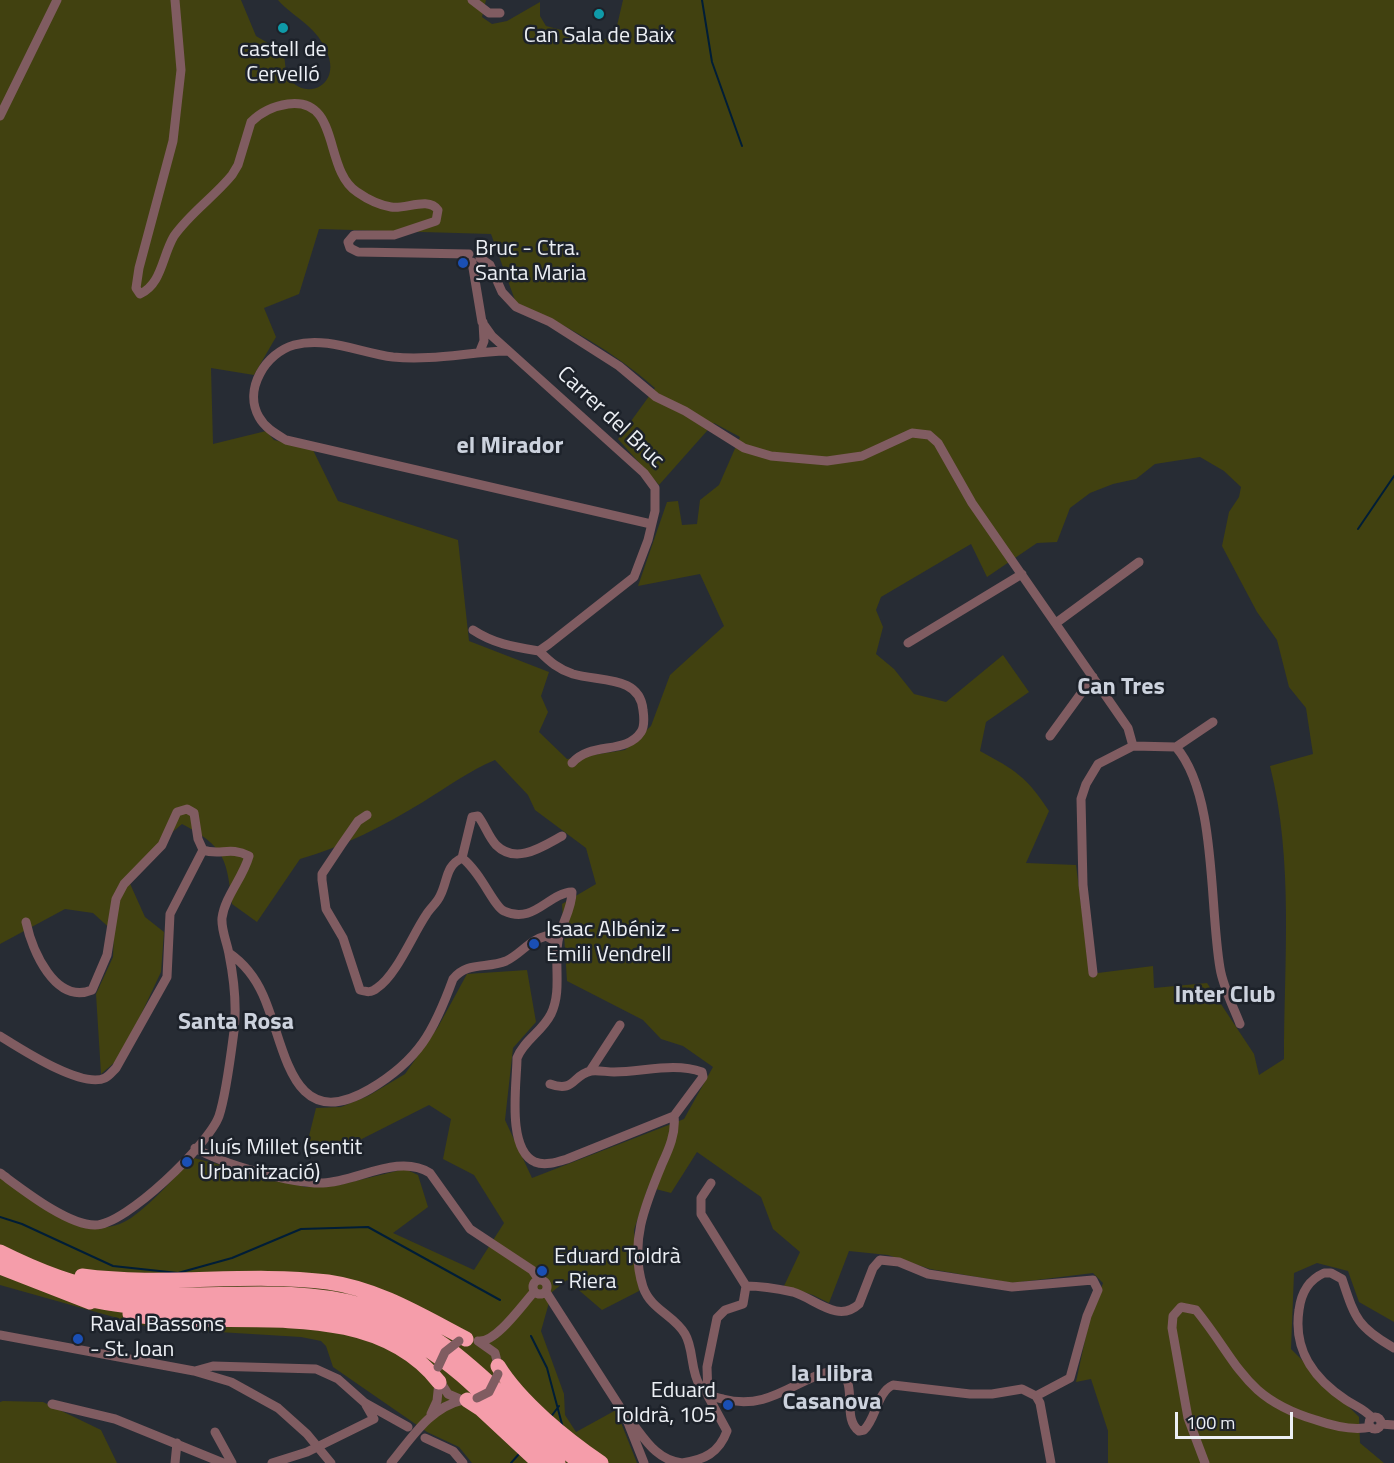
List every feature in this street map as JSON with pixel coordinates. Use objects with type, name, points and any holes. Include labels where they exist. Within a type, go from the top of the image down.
[{"type":"highway","points":[[0,1252],[41,1272],[109,1290],[299,1293],[362,1305],[422,1331],[460,1355],[561,1449],[581,1463]]},
{"type":"highway","points":[[0,1267],[115,1311],[156,1318],[281,1320],[328,1325],[381,1339],[400,1348],[439,1374]]},
{"type":"highway","points":[[41,1272],[141,1282],[274,1280],[329,1282],[363,1290],[395,1302],[468,1340]]},
{"type":"highway","points":[[82,1298],[129,1306],[274,1307],[318,1310],[387,1328],[422,1345],[454,1367],[558,1463]]},
{"type":"highway","points":[[497,1364],[512,1385],[537,1410],[572,1442],[601,1463]]},
{"type":"highway","points":[[469,1400],[482,1409],[539,1463]]},
{"type":"street","points":[[0,116],[57,0]]},
{"type":"street","points":[[175,0],[181,70],[173,141],[139,268],[136,288],[140,294],[148,291],[155,282],[176,234],[232,175],[238,165],[251,122],[272,108],[290,104],[309,106],[323,117],[334,156],[344,178],[356,192],[393,208],[427,204],[434,205],[438,210],[436,221],[406,232],[354,235],[349,239],[350,248],[358,252],[473,258],[490,265],[502,291],[516,307],[550,322],[619,366],[656,396],[686,411],[744,448],[771,456],[827,461],[862,456],[912,433],[928,435],[938,443],[972,503],[1128,728],[1133,746]]},
{"type":"street","points":[[472,0],[489,13],[500,13]]},
{"type":"street","name":"Carrer del Bruc","points":[[473,258],[483,322],[507,351],[644,473],[655,488],[655,511],[648,540],[634,577],[539,651]]},
{"type":"street","points":[[480,351],[484,341],[483,322]]},
{"type":"street","points":[[507,351],[480,351],[429,359],[392,357],[316,343],[295,345],[266,361],[254,393],[258,416],[272,432],[286,440],[651,524]]},
{"type":"street","points":[[1056,623],[1139,562]]},
{"type":"street","points":[[908,643],[1022,574]]},
{"type":"street","points":[[473,630],[489,641],[539,651],[554,666],[573,674],[623,682],[637,692],[642,699],[644,721],[641,732],[624,745],[580,754],[572,763]]},
{"type":"street","points":[[1050,736],[1093,677]]},
{"type":"street","points":[[1092,973],[1083,885],[1081,799],[1086,784],[1098,764],[1133,746],[1176,747],[1213,722]]},
{"type":"street","points":[[1176,747],[1189,762],[1203,801],[1220,970],[1240,1024]]},
{"type":"street","points":[[0,1173],[66,1215],[95,1225],[114,1220],[142,1203],[195,1148],[218,1118],[234,1031],[236,999],[222,922],[224,908],[245,870],[249,856],[237,850],[211,853],[203,850],[198,839],[194,813],[187,809],[177,812],[162,845],[124,885],[116,899],[107,955],[92,990],[83,994],[71,993],[58,985],[30,943],[26,922]]},
{"type":"street","points":[[366,815],[358,821],[342,844],[322,874],[322,880],[326,909],[343,938],[360,990],[369,992],[376,989],[389,976],[423,920],[442,894],[449,869],[454,862],[462,858],[472,817],[478,816],[497,846],[509,853],[521,855],[562,836]]},
{"type":"street","points":[[0,1036],[55,1067],[84,1079],[104,1079],[116,1068],[167,977],[170,914],[203,850]]},
{"type":"street","points":[[462,858],[480,875],[497,908],[512,915],[531,913],[564,892],[572,892],[572,902],[557,942],[555,1005],[545,1026],[520,1050],[517,1058],[514,1111],[524,1152],[534,1162],[550,1164],[674,1116],[698,1087],[703,1077],[702,1072],[690,1068],[590,1071]]},
{"type":"street","points":[[229,953],[245,964],[263,996],[276,1038],[300,1089],[313,1099],[338,1101],[369,1090],[398,1071],[415,1055],[429,1033],[453,979],[459,972],[472,966],[507,961],[533,939],[546,936],[557,942]]},
{"type":"street","points":[[550,1084],[561,1088],[568,1087],[590,1071],[620,1025]]},
{"type":"street","points":[[195,1148],[215,1158],[304,1183],[342,1181],[396,1167],[423,1169],[430,1173],[470,1229],[532,1270],[539,1280],[546,1284],[546,1292],[625,1414],[654,1451],[667,1460],[682,1463],[708,1456],[716,1451],[728,1431],[700,1386],[686,1335],[650,1300],[643,1287],[637,1248],[644,1207],[672,1138],[674,1116]]},
{"type":"street","points":[[708,1396],[710,1386],[707,1367],[717,1318],[725,1311],[743,1304],[746,1286],[701,1214],[701,1198],[711,1183]]},
{"type":"street","points":[[746,1286],[795,1293],[825,1308],[843,1311],[853,1309],[861,1302],[873,1268],[880,1260],[899,1262],[928,1274],[1012,1287],[1094,1280],[1098,1290],[1085,1323],[1074,1371],[1067,1381],[1036,1395]]},
{"type":"street","points":[[1394,1348],[1371,1334],[1354,1317],[1342,1279],[1337,1275],[1324,1273],[1306,1287],[1301,1299],[1298,1329],[1301,1350],[1306,1362],[1328,1386],[1363,1409],[1376,1429],[1382,1424],[1394,1425]]},
{"type":"street","points":[[429,1418],[437,1401],[439,1374],[445,1352],[468,1340],[493,1338],[534,1292],[534,1284],[539,1280]]},
{"type":"street","points":[[534,1292],[541,1294],[546,1292]]},
{"type":"street","points":[[1204,1463],[1188,1418],[1172,1328],[1173,1316],[1181,1307],[1196,1310],[1250,1384],[1269,1400],[1300,1415],[1325,1423],[1361,1429],[1371,1423]]},
{"type":"street","points":[[391,1463],[429,1418],[445,1406],[489,1392],[497,1364],[501,1330]]},
{"type":"street","points":[[0,1335],[194,1371],[231,1382],[265,1399],[291,1419],[325,1457]]},
{"type":"street","points":[[468,1340],[497,1364]]},
{"type":"street","points":[[194,1371],[213,1366],[316,1369],[346,1385],[365,1403],[408,1427]]},
{"type":"street","points":[[708,1396],[738,1402],[769,1398],[839,1370],[847,1378],[851,1418],[859,1431],[864,1430],[870,1424],[886,1390],[893,1385],[970,1394],[992,1394],[1022,1389],[1036,1395],[1044,1413],[1051,1463]]},
{"type":"street","points":[[439,1374],[448,1394],[469,1400]]},
{"type":"street","points":[[272,1463],[325,1457],[374,1419],[365,1403]]},
{"type":"street","points":[[52,1404],[115,1419],[223,1463]]},
{"type":"street","points":[[625,1414],[644,1463]]},
{"type":"street","points":[[215,1432],[232,1463]]},
{"type":"street","points":[[425,1438],[453,1451],[463,1463]]},
{"type":"street","points":[[175,1463],[177,1443]]},
{"type":"shaded area","points":[[0,0],[241,0],[256,36],[283,52],[289,78],[296,85],[305,89],[314,89],[327,79],[330,70],[329,58],[323,44],[313,31],[278,0],[486,0],[482,17],[492,24],[507,21],[540,2],[540,16],[546,26],[599,40],[610,38],[616,30],[623,0],[1394,0],[1394,1322],[1359,1302],[1348,1271],[1317,1263],[1294,1273],[1291,1349],[1359,1417],[1360,1443],[1384,1463],[1108,1463],[1108,1431],[1091,1379],[1076,1382],[1088,1326],[1103,1283],[1093,1273],[1012,1283],[930,1269],[888,1255],[849,1251],[829,1303],[813,1295],[784,1286],[800,1252],[773,1229],[761,1197],[697,1152],[671,1193],[648,1187],[634,1230],[639,1291],[602,1310],[567,1280],[552,1292],[541,1331],[564,1394],[565,1415],[576,1432],[616,1410],[637,1463],[472,1463],[459,1447],[427,1432],[333,1367],[326,1346],[321,1341],[301,1337],[153,1328],[0,1285],[0,1178],[63,1218],[97,1228],[114,1226],[131,1218],[156,1197],[194,1158],[305,1187],[339,1185],[405,1169],[418,1175],[428,1207],[393,1233],[474,1270],[504,1223],[474,1175],[443,1159],[451,1119],[429,1105],[344,1148],[307,1144],[316,1108],[341,1107],[368,1096],[405,1074],[438,1027],[467,974],[527,970],[536,1022],[513,1048],[505,1120],[532,1178],[684,1119],[713,1067],[683,1046],[661,1039],[643,1020],[567,981],[562,904],[596,884],[586,848],[535,810],[528,795],[495,760],[467,774],[379,827],[348,842],[300,859],[257,922],[232,904],[225,864],[215,847],[207,839],[182,824],[157,845],[127,877],[145,917],[164,932],[161,972],[121,1057],[101,1074],[96,994],[113,957],[114,932],[93,913],[65,909],[0,944]],"holes":[[[319,229],[491,234],[516,303],[589,340],[623,362],[655,388],[618,439],[659,485],[714,423],[740,437],[719,485],[700,500],[697,524],[682,525],[678,501],[667,502],[638,586],[700,574],[724,626],[670,675],[651,726],[625,750],[567,759],[539,732],[548,712],[541,696],[549,672],[469,641],[458,540],[338,501],[313,450],[274,440],[266,431],[213,444],[211,368],[254,375],[276,337],[264,308],[299,294]],[[1200,457],[1224,471],[1241,487],[1239,497],[1229,512],[1222,546],[1257,612],[1277,640],[1289,687],[1306,708],[1313,754],[1270,766],[1282,838],[1285,875],[1284,1059],[1259,1075],[1254,1054],[1207,983],[1154,988],[1153,966],[1090,974],[1076,865],[1026,863],[1049,811],[1034,790],[1019,775],[980,751],[986,722],[1029,692],[1003,655],[946,702],[914,694],[894,669],[876,654],[883,627],[876,610],[881,597],[971,544],[987,577],[1037,543],[1057,542],[1070,508],[1090,493],[1113,484],[1136,479],[1155,464]]]},
{"type":"shaded area","points":[[0,1402],[43,1402],[101,1430],[117,1463],[0,1463]]},
{"type":"waterway","points":[[702,0],[712,62],[742,146]]},
{"type":"waterway","points":[[1358,529],[1394,476]]},
{"type":"waterway","points":[[0,1217],[22,1224],[113,1266],[178,1273],[232,1258],[301,1229],[368,1227],[500,1300]]},
{"type":"waterway","points":[[531,1336],[547,1368],[563,1428]]},
{"type":"waterway","points":[[550,1418],[559,1406]]},
{"type":"waterway","points":[[511,1463],[519,1454]]},
{"type":"place","name":"Can Sala de Baix","points":[[599,14]]},
{"type":"place","name":"castell de Cervelló","points":[[283,28]]},
{"type":"place","name":"Bruc - Ctra. Santa Maria","points":[[463,263]]},
{"type":"place","name":"Isaac Albéniz - Emili Vendrell","points":[[534,944]]},
{"type":"place","name":"Lluís Millet (sentit Urbanització)","points":[[187,1162]]},
{"type":"place","name":"Eduard Toldrà - Riera","points":[[542,1271]]},
{"type":"place","name":"Raval Bassons - St. Joan","points":[[78,1339]]},
{"type":"place","name":"Eduard Toldrà, 105","points":[[728,1405]]},
{"type":"district","name":"el Mirador","points":[[510,447]]},
{"type":"district","name":"Can Tres","points":[[1121,688]]},
{"type":"district","name":"Inter Club","points":[[1225,996]]},
{"type":"district","name":"Santa Rosa","points":[[236,1023]]},
{"type":"district","name":"la Llibra Casanova","points":[[832,1389]]}]
